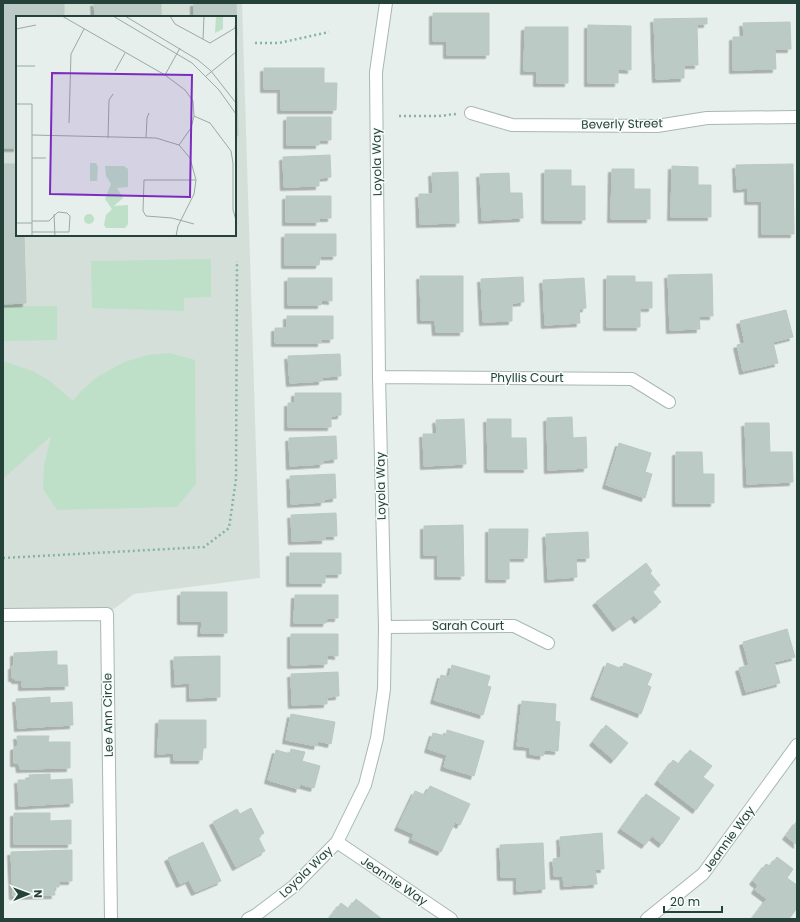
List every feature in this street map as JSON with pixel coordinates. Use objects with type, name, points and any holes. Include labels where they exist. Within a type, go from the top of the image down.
[{"type":"street","name":"Loyola Way","points":[[248,919],[256,915],[294,886],[337,842],[365,785],[377,738],[384,689],[385,627],[379,377],[376,72],[386,3]]},
{"type":"street","name":"Beverly Street","points":[[471,113],[512,125],[658,126],[707,118],[797,117]]},
{"type":"street","name":"Phyllis Court","points":[[379,377],[632,379],[669,402]]},
{"type":"street","name":"Lee Ann Circle","points":[[3,615],[107,614],[111,919]]},
{"type":"street","name":"Sarah Court","points":[[385,627],[514,626],[548,643]]},
{"type":"street","name":"Jeannie Way","points":[[647,919],[703,874],[797,745]]},
{"type":"street","name":"Jeannie Way","points":[[337,842],[451,919]]},
{"type":"path","points":[[255,43],[279,43],[329,32]]},
{"type":"path","points":[[399,116],[439,116]]},
{"type":"path","points":[[3,558],[204,547],[229,528],[236,479],[237,261]]},
{"type":"shaded area","points":[[3,3],[242,3],[260,578],[134,594],[107,614],[3,615]]},
{"type":"green space","points":[[211,259],[211,297],[184,298],[184,311],[92,308],[91,261]]},
{"type":"green space","points":[[3,306],[57,306],[57,340],[3,341]]},
{"type":"green space","points":[[170,353],[195,360],[196,484],[177,507],[57,510],[43,489],[44,466],[51,436],[3,479],[3,361],[33,371],[50,381],[73,401],[81,391],[97,377],[124,362],[148,355]]},
{"type":"building","points":[[3,3],[64,3],[64,16],[16,16],[16,148],[3,148]]},
{"type":"building","points":[[94,3],[161,3],[161,16],[95,16]]},
{"type":"building","points":[[194,3],[236,3],[237,36],[236,16],[194,16]]},
{"type":"building","points":[[433,13],[489,13],[489,55],[447,55],[447,41],[433,41]]},
{"type":"building","points":[[707,18],[707,24],[697,24],[698,65],[684,65],[684,78],[656,79],[654,19]]},
{"type":"building","points":[[790,22],[791,49],[775,49],[776,69],[733,70],[733,37],[744,37],[743,23]]},
{"type":"building","points":[[588,25],[631,26],[631,70],[618,69],[618,83],[588,83]]},
{"type":"building","points":[[525,27],[568,27],[568,83],[537,83],[537,71],[524,71]]},
{"type":"building","points":[[236,38],[238,136],[236,136]]},
{"type":"building","points":[[264,68],[324,68],[324,83],[337,83],[336,110],[281,110],[281,89],[264,89]]},
{"type":"building","points":[[287,117],[331,117],[331,140],[319,140],[319,145],[287,145]]},
{"type":"building","points":[[330,155],[331,177],[319,178],[319,186],[284,187],[283,157]]},
{"type":"building","points":[[3,164],[16,164],[16,236],[24,236],[26,303],[3,304]]},
{"type":"building","points":[[793,164],[794,234],[762,234],[762,201],[748,201],[748,188],[737,189],[736,165]]},
{"type":"building","points":[[672,166],[698,167],[698,185],[711,185],[711,217],[671,217]]},
{"type":"building","points":[[612,169],[634,169],[634,189],[650,189],[650,219],[611,219]]},
{"type":"building","points":[[545,170],[571,170],[571,186],[585,186],[585,220],[545,220]]},
{"type":"building","points":[[458,172],[459,223],[420,224],[419,194],[433,194],[432,173]]},
{"type":"building","points":[[509,173],[510,193],[522,193],[523,218],[482,220],[480,174]]},
{"type":"building","points":[[286,196],[331,196],[331,218],[319,218],[319,222],[286,222]]},
{"type":"building","points":[[285,234],[336,234],[336,256],[320,256],[319,265],[285,265]]},
{"type":"building","points":[[712,274],[713,316],[699,316],[700,329],[670,330],[668,275]]},
{"type":"building","points":[[420,276],[463,276],[463,332],[436,332],[435,320],[421,320]]},
{"type":"building","points":[[607,276],[635,276],[635,282],[652,282],[652,308],[640,308],[640,327],[607,327]]},
{"type":"building","points":[[523,277],[524,302],[512,303],[512,321],[483,322],[481,279]]},
{"type":"building","points":[[288,278],[332,278],[332,301],[321,300],[321,305],[288,305]]},
{"type":"building","points":[[584,278],[586,308],[579,309],[580,323],[545,325],[543,280]]},
{"type":"building","points":[[786,310],[793,337],[773,342],[778,363],[743,371],[737,345],[745,343],[740,321]]},
{"type":"building","points":[[287,316],[333,316],[333,339],[321,339],[321,343],[275,343],[275,328],[287,328]]},
{"type":"building","points":[[340,354],[341,376],[322,377],[322,381],[290,383],[288,356]]},
{"type":"building","points":[[295,393],[341,393],[341,415],[331,416],[331,427],[288,427],[288,403],[295,403]]},
{"type":"building","points":[[572,417],[573,438],[586,437],[587,468],[548,470],[547,418]]},
{"type":"building","points":[[464,419],[466,464],[424,466],[423,434],[437,434],[436,420]]},
{"type":"building","points":[[487,419],[511,419],[511,438],[526,438],[527,469],[488,469]]},
{"type":"building","points":[[745,423],[769,423],[770,452],[792,452],[793,482],[747,484]]},
{"type":"building","points":[[336,436],[337,459],[323,460],[323,464],[290,466],[289,438]]},
{"type":"building","points":[[619,443],[651,453],[645,472],[652,474],[645,498],[606,485]]},
{"type":"building","points":[[676,452],[702,452],[703,474],[714,474],[714,503],[676,503]]},
{"type":"building","points":[[335,474],[336,498],[324,499],[324,502],[291,504],[290,476]]},
{"type":"building","points":[[336,513],[337,536],[325,536],[325,540],[292,541],[291,515]]},
{"type":"building","points":[[463,525],[464,576],[438,576],[438,555],[424,555],[424,526]]},
{"type":"building","points":[[489,529],[528,529],[527,558],[509,558],[509,579],[489,579]]},
{"type":"building","points":[[588,532],[589,558],[576,558],[577,577],[548,579],[546,534]]},
{"type":"building","points":[[290,553],[341,553],[341,574],[325,574],[325,583],[290,583]]},
{"type":"building","points":[[646,563],[652,571],[650,573],[660,585],[652,591],[661,602],[638,620],[634,615],[616,628],[596,602]]},
{"type":"building","points":[[181,592],[227,592],[227,633],[201,633],[202,621],[181,621]]},
{"type":"building","points":[[295,595],[338,595],[338,618],[327,618],[326,623],[294,623]]},
{"type":"building","points":[[787,629],[795,657],[774,662],[780,683],[746,692],[739,668],[749,665],[743,642]]},
{"type":"building","points":[[291,634],[338,634],[338,656],[327,655],[327,664],[291,665]]},
{"type":"building","points":[[57,651],[57,665],[67,665],[68,686],[22,687],[22,680],[15,680],[15,678],[12,678],[14,653]]},
{"type":"building","points":[[220,656],[220,697],[190,698],[190,683],[175,684],[174,657]]},
{"type":"building","points":[[607,663],[622,669],[624,663],[652,674],[647,685],[651,687],[641,714],[594,696]]},
{"type":"building","points":[[452,665],[490,676],[487,686],[491,687],[483,715],[434,700],[441,675],[449,677]]},
{"type":"building","points":[[338,672],[339,696],[327,697],[327,704],[292,705],[291,674]]},
{"type":"building","points":[[50,697],[50,703],[72,702],[73,725],[18,728],[16,699]]},
{"type":"building","points":[[522,701],[556,704],[555,721],[560,722],[558,751],[544,750],[543,756],[530,754],[530,747],[517,746]]},
{"type":"building","points":[[291,714],[335,722],[331,744],[318,741],[317,746],[286,740]]},
{"type":"building","points":[[159,720],[206,720],[206,748],[203,748],[202,760],[174,760],[174,753],[158,754]]},
{"type":"building","points":[[606,725],[628,743],[614,760],[593,742]]},
{"type":"building","points":[[447,730],[484,741],[474,776],[444,767],[447,755],[428,749],[433,733],[446,736]]},
{"type":"building","points":[[17,736],[49,736],[48,742],[70,742],[70,768],[20,769],[19,763],[14,763],[14,747],[18,746]]},
{"type":"building","points":[[291,749],[305,752],[302,761],[320,766],[314,788],[300,784],[299,789],[268,780],[276,750],[290,754]]},
{"type":"building","points":[[690,750],[712,766],[703,777],[714,785],[696,810],[658,781],[673,760],[679,764]]},
{"type":"building","points":[[50,774],[50,780],[72,779],[73,803],[19,806],[18,780],[30,780],[29,775]]},
{"type":"building","points":[[430,786],[470,804],[460,825],[455,822],[441,852],[412,839],[414,834],[398,827],[415,791],[425,795]]},
{"type":"building","points":[[646,794],[680,818],[662,844],[652,836],[645,845],[621,829]]},
{"type":"building","points":[[251,808],[264,833],[258,837],[265,851],[236,867],[213,822],[237,809],[240,814]]},
{"type":"building","points":[[14,813],[50,813],[50,821],[71,820],[71,844],[14,844]]},
{"type":"building","points":[[797,821],[797,845],[786,836]]},
{"type":"building","points":[[602,833],[604,869],[595,869],[597,884],[564,886],[563,876],[554,876],[553,859],[561,858],[560,837]]},
{"type":"building","points":[[203,842],[221,881],[195,892],[189,880],[180,884],[168,858]]},
{"type":"building","points":[[543,843],[545,889],[517,891],[517,877],[501,877],[500,845]]},
{"type":"building","points":[[72,850],[72,881],[59,881],[59,887],[54,887],[55,895],[13,896],[11,852]]},
{"type":"building","points":[[777,857],[793,869],[787,878],[797,885],[797,908],[789,919],[752,919],[767,899],[755,890],[758,885],[753,881],[766,864],[770,866]]},
{"type":"building","points":[[356,899],[382,919],[329,919],[341,903],[349,909]]}]
